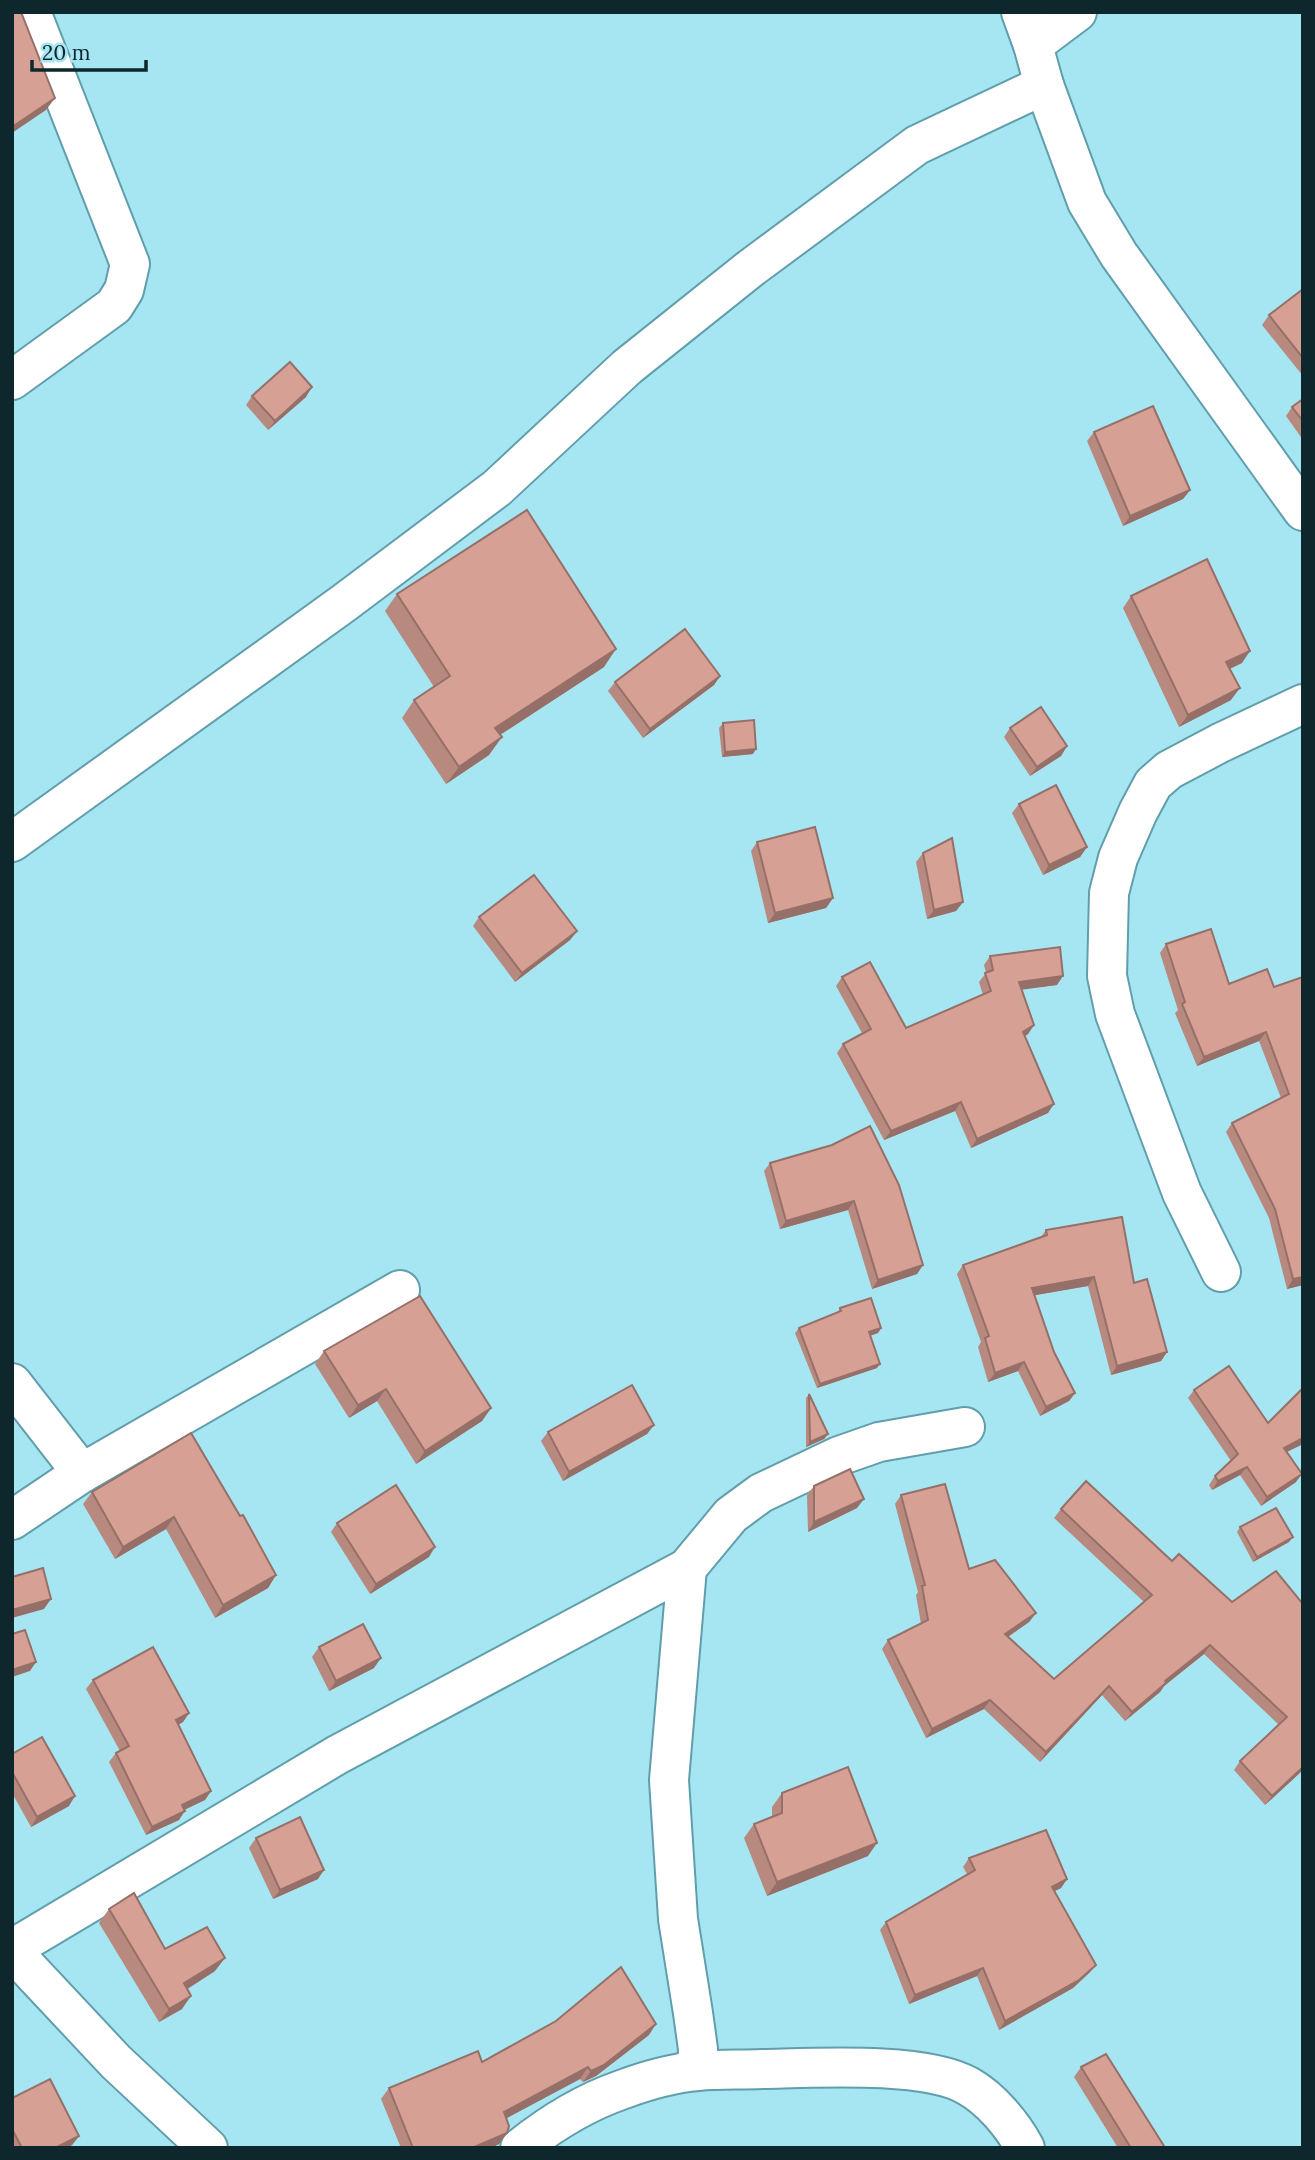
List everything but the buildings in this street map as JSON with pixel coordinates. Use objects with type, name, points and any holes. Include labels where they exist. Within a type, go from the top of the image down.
[{"type":"street","points":[[12,380],[114,306],[124,290],[130,264],[31,12]]},
{"type":"street","points":[[1077,12],[1027,28],[1044,85],[1087,202],[1119,255],[1303,511]]},
{"type":"street","points":[[12,842],[344,603],[497,488],[627,366],[751,268],[917,145],[1044,85]]},
{"type":"street","points":[[1221,1272],[1182,1193],[1115,1014],[1107,976],[1109,893],[1118,858],[1153,784],[1170,771],[1210,749],[1303,704]]},
{"type":"street","points":[[12,1520],[82,1473],[400,1290]]},
{"type":"street","points":[[12,1383],[82,1473]]},
{"type":"street","points":[[208,2148],[116,2062],[12,1950],[337,1755],[687,1567],[731,1515],[761,1493],[839,1456],[879,1442],[965,1427]]},
{"type":"street","points":[[687,1567],[669,1780],[678,1919],[698,2049],[697,2071]]},
{"type":"street","points":[[520,2148],[544,2129],[588,2104],[620,2090],[697,2071],[833,2067],[937,2075],[967,2085],[993,2105],[1025,2148]]}]
